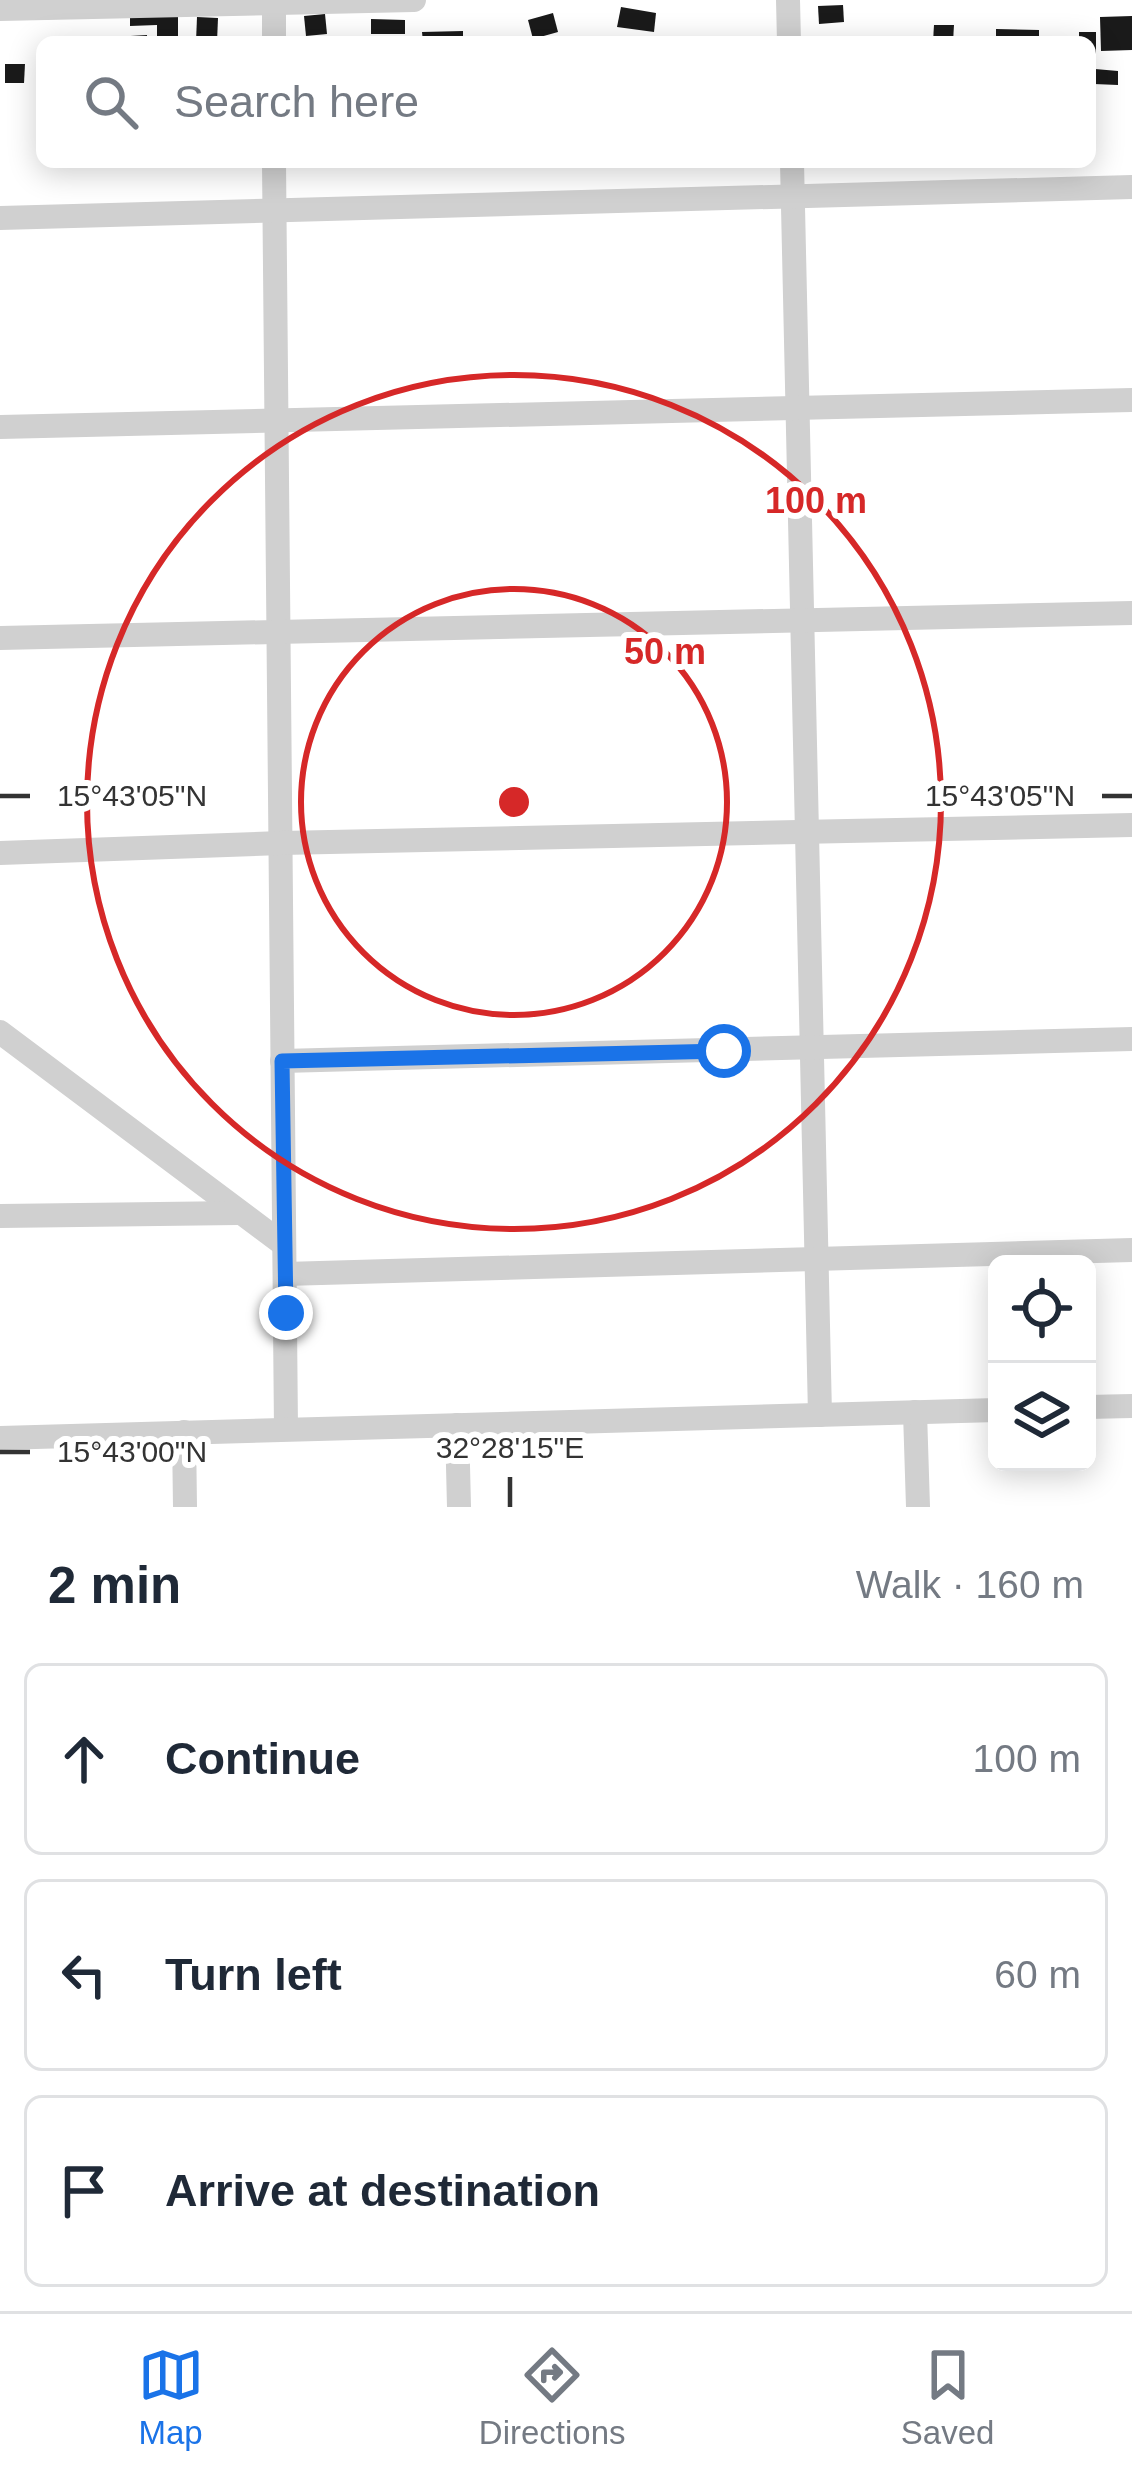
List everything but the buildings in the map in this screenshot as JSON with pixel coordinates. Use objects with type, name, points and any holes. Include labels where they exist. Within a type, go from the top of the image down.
[{"type":"street","points":[[0,9],[414,0]]},
{"type":"street","points":[[788,0],[789,36]]},
{"type":"street","points":[[274,2],[274,36]]},
{"type":"street","points":[[274,168],[286,1430]]},
{"type":"street","points":[[791,168],[820,1415]]},
{"type":"street","points":[[0,218],[1132,187]]},
{"type":"street","points":[[0,427],[1132,400]]},
{"type":"street","points":[[0,638],[1132,613]]},
{"type":"street","points":[[0,853],[1132,825]]},
{"type":"street","points":[[0,1032],[283,1244]]},
{"type":"street","points":[[282,1061],[1132,1039]]},
{"type":"street","points":[[0,1216],[238,1213]]},
{"type":"street","points":[[285,1274],[1132,1250]]},
{"type":"street","points":[[1096,1408],[1132,1406]]},
{"type":"street","points":[[0,1438],[988,1410]]},
{"type":"street","points":[[915,1412],[918,1507]]},
{"type":"street","points":[[457,1425],[459,1507]]},
{"type":"street","points":[[184,1432],[184,1507]]},
{"type":"route","points":[[286,1313],[282,1061],[724,1051]]}]
